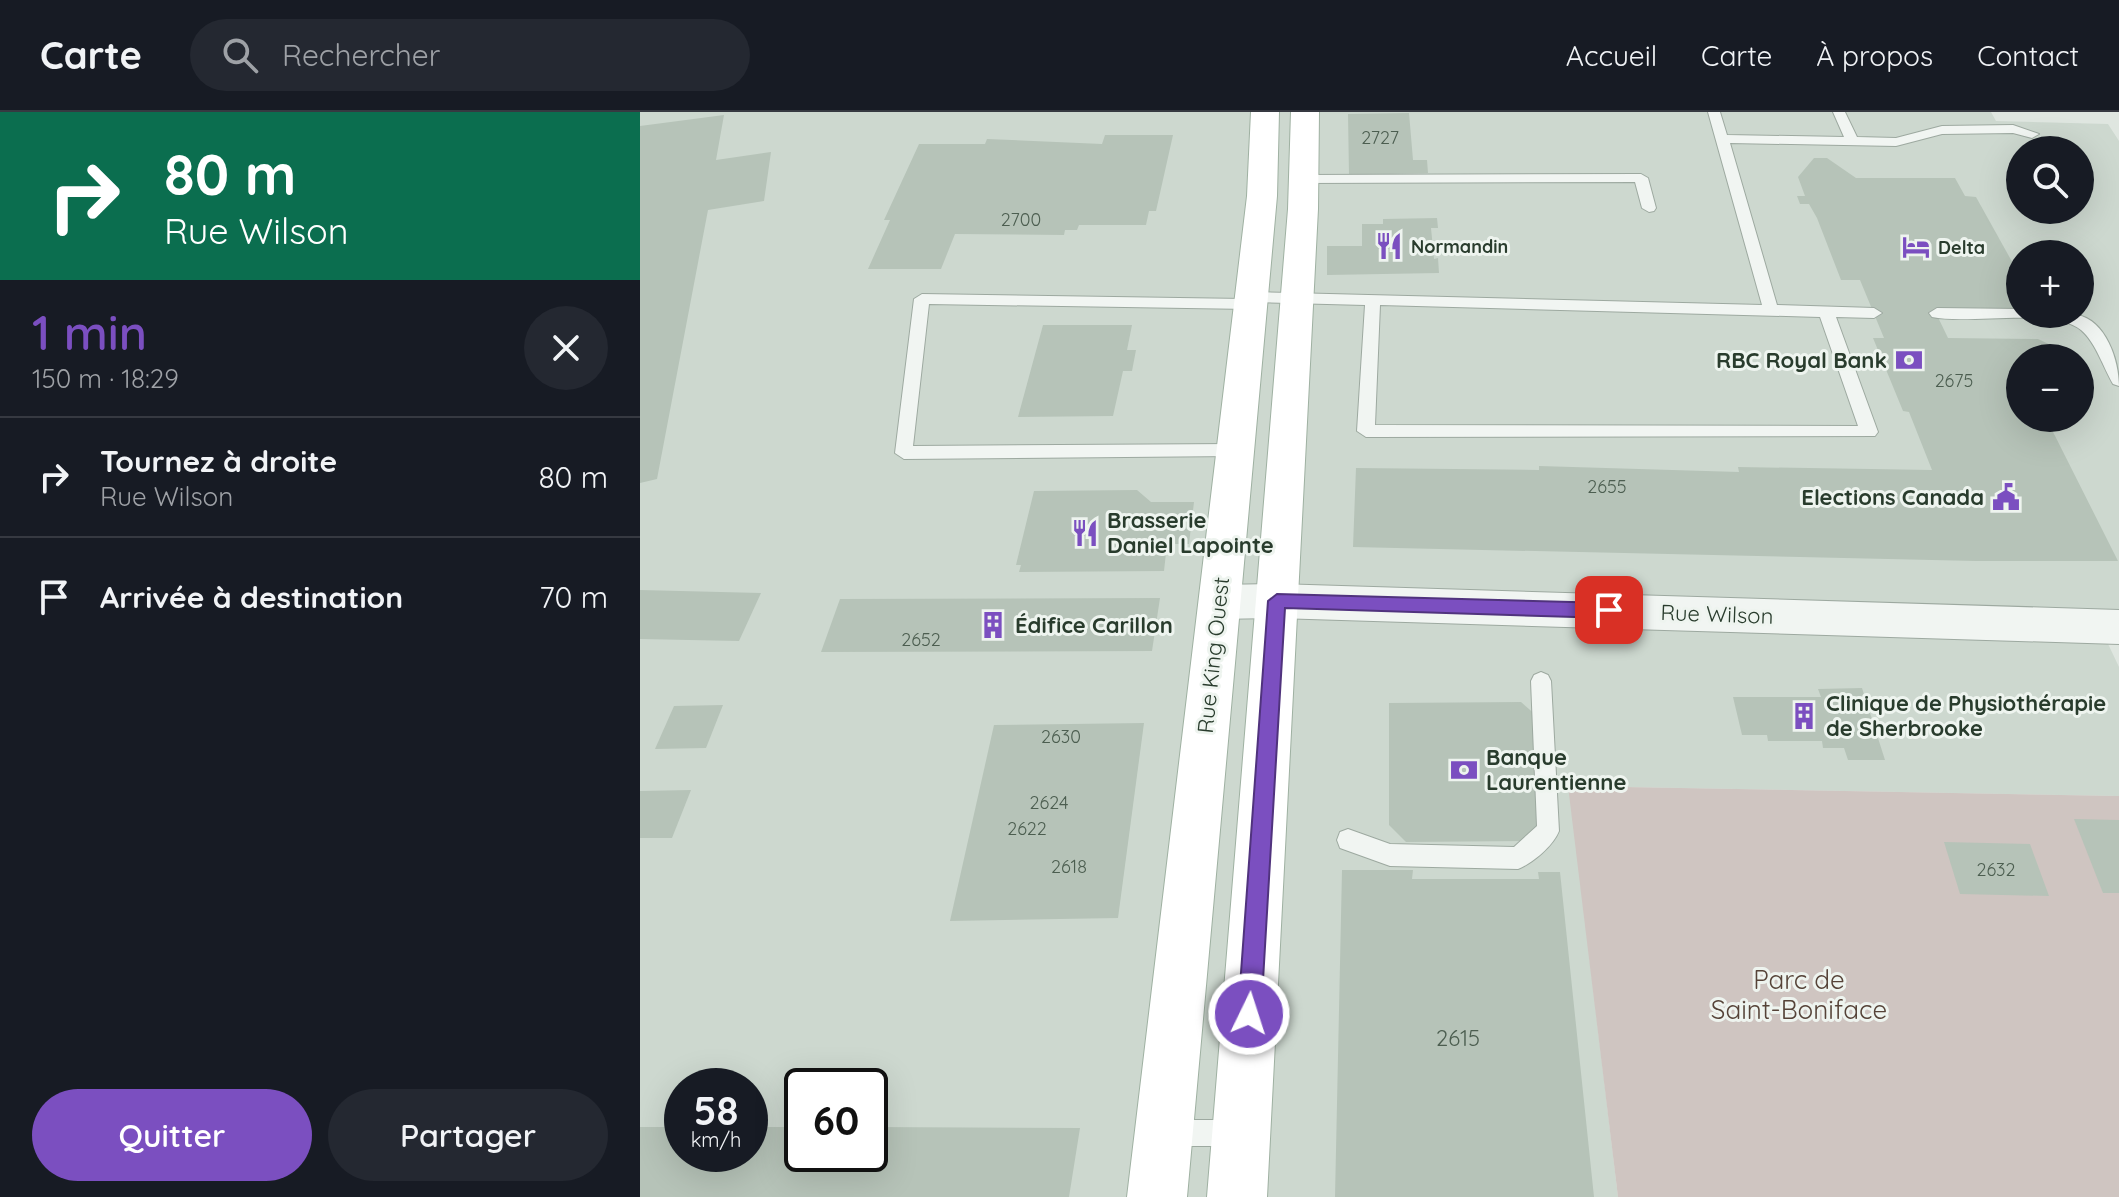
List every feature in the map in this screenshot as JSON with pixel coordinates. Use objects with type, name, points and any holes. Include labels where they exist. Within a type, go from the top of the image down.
[{"type":"main road","name":"Rue King Ouest","points":[[1157,1197],[1262,196],[1265,112]]},
{"type":"main road","points":[[1237,1197],[1305,179],[1305,112]]},
{"type":"street","name":"Rue Wilson","points":[[1219,602],[1277,601],[2119,627]]},
{"type":"lane","points":[[1714,112],[1771,310]]},
{"type":"lane","points":[[1839,112],[1852,141]]},
{"type":"lane","points":[[1722,139],[1896,142],[1942,130],[2013,129],[2032,134]]},
{"type":"lane","points":[[1305,179],[1641,178],[1649,208]]},
{"type":"lane","points":[[1235,450],[904,453],[922,299],[1297,298],[1874,313]]},
{"type":"lane","points":[[1373,300],[1366,431],[1869,432],[1826,311]]},
{"type":"lane","points":[[1937,313],[2006,314]]},
{"type":"lane","points":[[2089,328],[2119,380]]},
{"type":"lane","points":[[1348,840],[1390,855],[1518,858],[1548,831],[1541,681]]},
{"type":"lane","points":[[1164,1133],[1242,1133]]},
{"type":"shaded area","points":[[640,112],[1991,112],[1996,121],[2108,124],[2119,141],[2119,627],[2100,627],[2119,667],[2119,796],[1569,786],[1618,1197],[640,1197]]},
{"type":"green space","name":"Parc de Saint-Boniface","points":[[1568,786],[2119,796],[2119,1197],[1618,1197]]},
{"type":"building","points":[[1409,113],[1413,160],[1427,160],[1428,173],[1349,175],[1348,114]]},
{"type":"building","points":[[724,115],[716,160],[771,152],[764,201],[708,210],[657,479],[640,483],[640,126]]},
{"type":"building","points":[[1105,135],[1173,135],[1156,211],[1149,211],[1146,225],[1079,225],[1077,230],[1065,230],[1064,235],[955,234],[941,269],[868,269],[890,220],[884,220],[919,144],[985,144],[987,139],[1102,144]]},
{"type":"building","points":[[1814,158],[1827,158],[1856,178],[1955,178],[1965,196],[1976,197],[2006,251],[2006,309],[1934,309],[1948,338],[2038,339],[2049,344],[2006,344],[2006,432],[2053,432],[2118,561],[1976,561],[1353,547],[1356,468],[1539,470],[1539,466],[1739,472],[1738,467],[1932,470],[1909,412],[1903,411],[1873,338],[1884,338],[1860,280],[1841,280],[1817,218],[1809,204],[1800,204],[1797,196],[1805,196],[1798,177]]},
{"type":"building","name":"Normandin","points":[[1437,218],[1438,228],[1431,228],[1434,259],[1438,258],[1439,273],[1327,275],[1327,246],[1362,246],[1362,224],[1383,224],[1383,219]]},
{"type":"building","points":[[1043,325],[1132,325],[1127,350],[1136,350],[1132,371],[1123,371],[1113,416],[1018,417]]},
{"type":"building","name":"Brasserie Daniel Lapointe","points":[[1137,490],[1151,502],[1194,502],[1189,544],[1167,544],[1164,571],[1019,572],[1021,565],[1016,565],[1034,491]]},
{"type":"building","points":[[640,590],[761,593],[739,641],[640,639]]},
{"type":"building","name":"Édifice Carillon","points":[[1160,598],[1152,651],[821,652],[840,599]]},
{"type":"building","name":"Clinique de Physiothérapie de Sherbrooke","points":[[1862,688],[1885,760],[1848,760],[1844,748],[1823,748],[1822,741],[1768,741],[1767,735],[1742,735],[1733,697],[1821,697],[1818,689]]},
{"type":"building","name":"Banque Laurentienne","points":[[1521,702],[1537,716],[1543,825],[1527,841],[1406,842],[1389,825],[1389,703]]},
{"type":"building","points":[[723,705],[706,748],[655,749],[674,706]]},
{"type":"building","points":[[1144,723],[1118,918],[950,921],[994,725]]},
{"type":"building","points":[[691,790],[672,838],[640,838],[640,791]]},
{"type":"building","points":[[2074,819],[2119,820],[2119,893],[2103,893]]},
{"type":"building","points":[[1944,842],[2030,844],[2049,896],[1960,894]]},
{"type":"building","points":[[1342,870],[1413,870],[1412,879],[1539,879],[1538,872],[1560,872],[1594,1197],[1335,1197]]},
{"type":"building","points":[[640,1127],[664,1127],[664,1172],[768,1172],[768,1127],[784,1127],[784,1172],[888,1172],[888,1127],[1080,1128],[1069,1197],[640,1197]]},
{"type":"place","name":"Normandin","points":[[1389,246]]},
{"type":"place","name":"Delta","points":[[1916,247]]},
{"type":"place","name":"RBC Royal Bank","points":[[1909,360]]},
{"type":"place","name":"Elections Canada","points":[[2006,497]]},
{"type":"place","name":"Brasserie Daniel Lapointe","points":[[1085,533]]},
{"type":"place","name":"Édifice Carillon","points":[[993,625]]},
{"type":"place","name":"Clinique de Physiothérapie de Sherbrooke","points":[[1804,716]]},
{"type":"place","name":"Banque Laurentienne","points":[[1464,770]]},
{"type":"route","points":[[1249,1014],[1277,601],[1609,610]]}]
